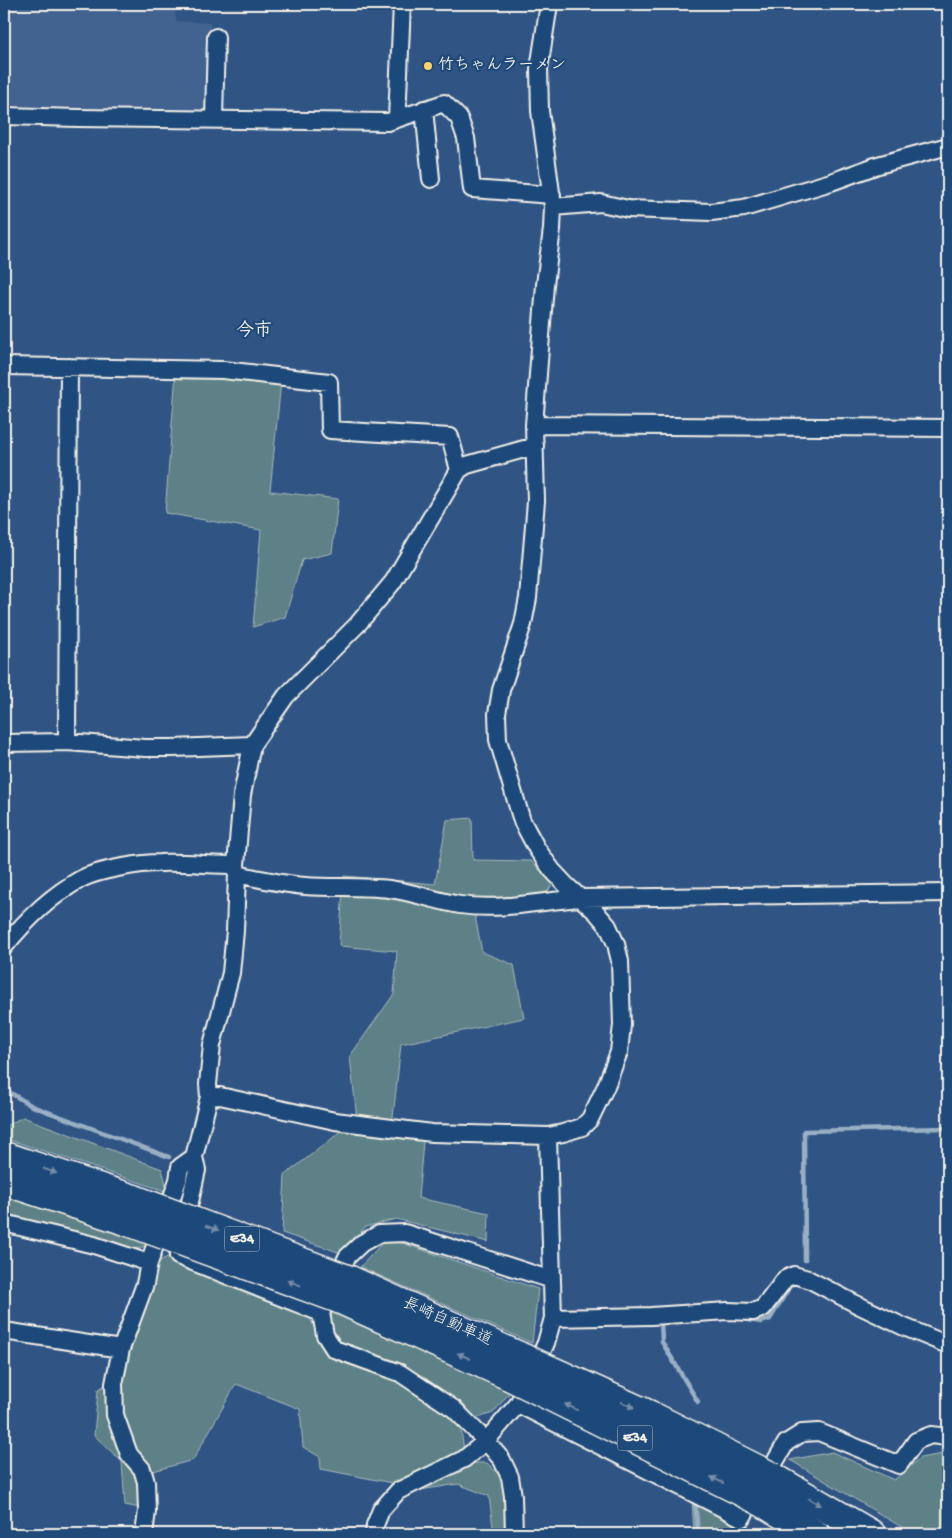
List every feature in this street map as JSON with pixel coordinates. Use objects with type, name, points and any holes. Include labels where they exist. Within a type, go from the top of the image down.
[{"type":"highway","name":"長崎自動車道","points":[[4,1156],[337,1297],[514,1366],[650,1415],[773,1477],[871,1534]]},
{"type":"highway","name":"長崎自動車道","points":[[4,1181],[131,1211]]},
{"type":"highway","name":"長崎自動車道","points":[[514,1366],[815,1534]]},
{"type":"street","points":[[397,119],[402,4]]},
{"type":"street","points":[[209,1097],[220,1096],[336,1121],[432,1133],[548,1136],[563,1134],[582,1127],[590,1119],[606,1086],[619,1052],[622,1025],[620,961],[616,944],[608,926],[552,870],[537,849],[522,820],[498,740],[497,714],[501,690],[523,624],[528,598],[536,501],[534,424],[544,294],[552,229],[552,201],[540,112],[539,69],[549,4]]},
{"type":"street","points":[[214,119],[216,37]]},
{"type":"street","points":[[4,116],[388,122],[444,103],[459,118],[466,138],[472,189],[552,201],[601,203],[628,209],[711,212],[744,208],[831,182],[878,165],[948,146]]},
{"type":"street","points":[[424,109],[431,179]]},
{"type":"street","points":[[4,366],[223,370],[329,382],[330,430],[450,437],[459,470]]},
{"type":"street","points":[[67,742],[69,366]]},
{"type":"street","points":[[534,424],[948,428]]},
{"type":"street","points":[[337,1297],[178,1256],[197,1170],[194,1156],[209,1097],[208,1084],[212,1045],[230,973],[235,931],[242,795],[252,745],[286,696],[357,625],[393,582],[459,470],[467,465],[535,446]]},
{"type":"street","points":[[4,743],[67,742],[145,748],[202,748],[252,745]]},
{"type":"street","points":[[4,947],[54,897],[83,878],[133,865],[158,863],[237,870],[255,878],[304,886],[389,889],[460,905],[498,907],[522,906],[581,898],[948,892]]},
{"type":"street","points":[[374,1534],[375,1525],[381,1510],[398,1491],[464,1459],[486,1441],[518,1404],[546,1343],[552,1318],[548,1136]]},
{"type":"street","points":[[144,1534],[147,1511],[146,1482],[142,1469],[129,1454],[115,1415],[114,1384],[121,1349],[145,1284],[149,1264],[178,1180],[180,1167],[194,1156]]},
{"type":"street","points":[[4,1223],[94,1245],[149,1264]]},
{"type":"street","points":[[514,1534],[510,1477],[502,1460],[486,1441],[454,1410],[400,1373],[334,1350],[325,1335],[347,1258],[362,1243],[379,1234],[405,1233],[552,1280]]},
{"type":"street","points":[[552,1318],[651,1316],[728,1311],[753,1312],[763,1308],[785,1278],[794,1275],[808,1279],[886,1319],[948,1345]]},
{"type":"street","points":[[4,1331],[121,1349]]},
{"type":"street","points":[[518,1404],[742,1518],[786,1443],[802,1433],[819,1432],[899,1465],[916,1441],[931,1435],[948,1437]]},
{"type":"shaded area","points":[[4,4],[175,4],[176,21],[210,23],[208,116],[4,111]]},
{"type":"green space","points":[[176,373],[281,381],[270,491],[338,499],[332,553],[302,560],[285,617],[253,627],[261,530],[165,513]]},
{"type":"green space","points":[[472,818],[473,860],[531,861],[553,883],[545,896],[475,916],[482,952],[514,965],[524,1018],[401,1044],[392,1126],[424,1132],[418,1198],[489,1213],[488,1242],[396,1219],[365,1227],[344,1254],[282,1233],[285,1175],[357,1119],[350,1056],[394,994],[397,951],[339,946],[344,876],[435,884],[447,820]]},
{"type":"green space","points":[[23,1117],[162,1169],[168,1192],[4,1138],[4,1127]]},
{"type":"green space","points":[[4,1195],[150,1244],[129,1252],[5,1216]]},
{"type":"green space","points":[[387,1238],[538,1289],[532,1343],[360,1267]]},
{"type":"green space","points":[[171,1255],[308,1314],[324,1348],[332,1313],[510,1392],[493,1413],[460,1424],[466,1463],[487,1463],[507,1482],[509,1534],[494,1534],[489,1496],[458,1484],[414,1491],[387,1482],[321,1469],[320,1457],[303,1447],[300,1409],[236,1384],[193,1460],[139,1475],[140,1508],[125,1505],[122,1462],[94,1435],[98,1390],[108,1383],[116,1344],[139,1272]]},
{"type":"green space","points":[[832,1452],[894,1480],[920,1458],[948,1453],[948,1534],[913,1534],[790,1460]]},
{"type":"green space","points":[[692,1500],[763,1534],[694,1534]]},
{"type":"green space","points":[[355,1529],[359,1534],[287,1534],[302,1531]]},
{"type":"waterway","points":[[4,1089],[32,1106],[169,1157]]},
{"type":"waterway","points":[[805,1260],[804,1131],[948,1128]]},
{"type":"waterway","points":[[742,1319],[761,1322],[770,1319],[790,1286]]},
{"type":"waterway","points":[[664,1321],[661,1321],[662,1342],[698,1402]]},
{"type":"waterway","points":[[695,1501],[698,1534]]},
{"type":"place","name":"竹ちゃんラーメン","points":[[428,66]]},
{"type":"district","name":"今市","points":[[254,331]]}]
